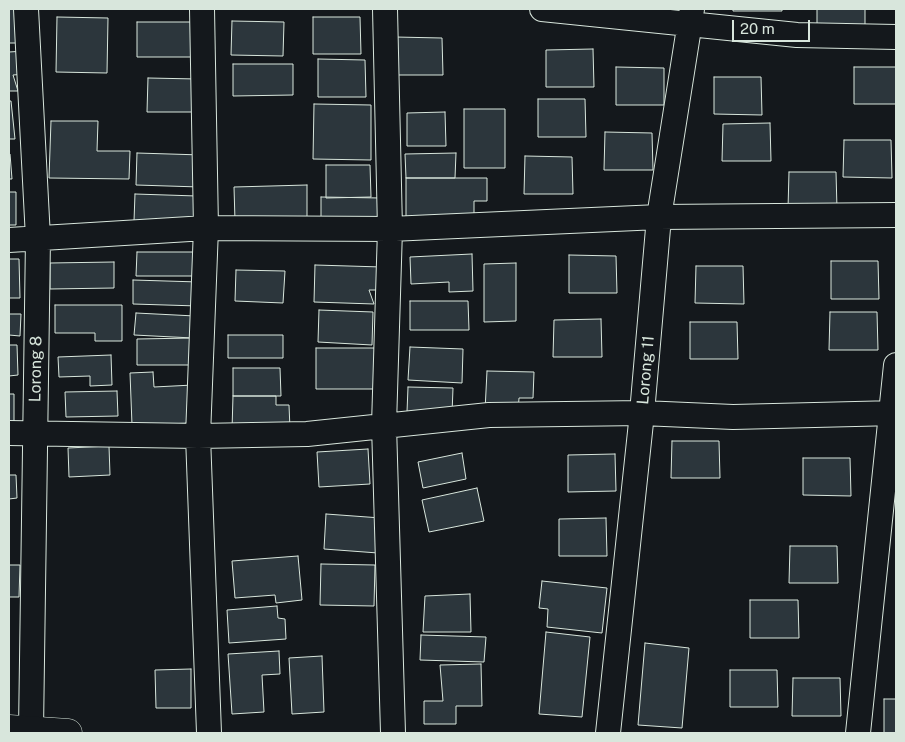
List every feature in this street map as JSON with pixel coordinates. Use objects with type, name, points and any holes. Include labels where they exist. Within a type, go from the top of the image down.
[{"type":"main road","points":[[20,730],[68,733]]},
{"type":"street","name":"Lorong 8","points":[[20,730],[34,433],[38,238],[26,9]]},
{"type":"street","points":[[202,9],[206,228],[198,436],[209,733]]},
{"type":"street","points":[[385,9],[390,230],[384,425],[393,733]]},
{"type":"street","points":[[542,9],[692,17],[796,35],[896,37]]},
{"type":"street","name":"Lorong 11","points":[[608,733],[642,413],[659,217],[692,17]]},
{"type":"street","points":[[9,240],[206,228],[390,230],[659,217],[896,215]]},
{"type":"street","points":[[858,733],[894,413],[896,365]]},
{"type":"street","points":[[9,433],[198,436],[307,434],[489,415],[642,413],[733,417],[894,413]]},
{"type":"building","points":[[9,9],[16,9],[18,43],[9,43]]},
{"type":"building","points":[[733,9],[782,9],[782,11],[733,11]]},
{"type":"building","points":[[817,9],[865,9],[865,30],[817,30]]},
{"type":"building","points":[[57,17],[108,18],[107,73],[56,72]]},
{"type":"building","points":[[313,17],[360,17],[361,54],[313,54]]},
{"type":"building","points":[[232,21],[284,22],[283,56],[231,55]]},
{"type":"building","points":[[137,22],[198,22],[198,57],[137,57]]},
{"type":"building","points":[[395,37],[442,38],[443,75],[394,75]]},
{"type":"building","points":[[593,49],[594,87],[546,87],[546,50]]},
{"type":"building","points":[[25,51],[26,74],[13,75],[18,91],[9,91],[9,52]]},
{"type":"building","points":[[318,59],[365,60],[366,97],[318,97]]},
{"type":"building","points":[[233,64],[293,64],[293,95],[233,96]]},
{"type":"building","points":[[616,67],[664,68],[664,105],[616,105]]},
{"type":"building","points":[[854,67],[896,67],[896,104],[854,104]]},
{"type":"building","points":[[714,77],[761,77],[762,115],[714,114]]},
{"type":"building","points":[[148,78],[197,79],[196,112],[147,112]]},
{"type":"building","points":[[538,99],[585,99],[586,137],[538,137]]},
{"type":"building","points":[[9,101],[11,101],[15,139],[9,139]]},
{"type":"building","points":[[314,104],[371,105],[371,160],[313,159]]},
{"type":"building","points":[[464,109],[505,109],[505,168],[464,168]]},
{"type":"building","points":[[445,112],[446,146],[407,146],[407,113]]},
{"type":"building","points":[[51,121],[98,121],[97,151],[130,151],[129,179],[49,178]]},
{"type":"building","points":[[770,123],[771,161],[722,161],[723,124]]},
{"type":"building","points":[[605,132],[652,133],[653,170],[604,170]]},
{"type":"building","points":[[844,140],[891,140],[892,178],[843,177]]},
{"type":"building","points":[[137,153],[202,155],[200,187],[136,185]]},
{"type":"building","points":[[456,153],[455,178],[406,178],[405,154]]},
{"type":"building","points":[[10,154],[12,179],[9,179]]},
{"type":"building","points":[[525,156],[572,157],[573,194],[524,194]]},
{"type":"building","points":[[326,165],[370,165],[371,197],[326,198]]},
{"type":"building","points":[[789,172],[836,172],[837,209],[788,209]]},
{"type":"building","points":[[406,178],[487,178],[487,201],[474,201],[474,219],[406,219]]},
{"type":"building","points":[[307,185],[307,220],[235,221],[234,187]]},
{"type":"building","points":[[9,192],[16,192],[16,225],[9,225]]},
{"type":"building","points":[[135,194],[197,196],[197,222],[134,221]]},
{"type":"building","points":[[321,197],[381,198],[380,222],[321,222]]},
{"type":"building","points":[[137,252],[199,252],[199,276],[136,276]]},
{"type":"building","points":[[472,254],[473,291],[449,292],[449,282],[411,284],[410,257]]},
{"type":"building","points":[[569,255],[616,256],[617,293],[569,293]]},
{"type":"building","points":[[9,259],[19,259],[20,298],[9,298]]},
{"type":"building","points":[[831,261],[878,261],[879,299],[831,299]]},
{"type":"building","points":[[114,262],[114,288],[50,289],[50,263]]},
{"type":"building","points":[[516,263],[516,321],[484,322],[484,264]]},
{"type":"building","points":[[315,265],[382,267],[381,290],[369,290],[374,304],[314,302]]},
{"type":"building","points":[[696,266],[743,266],[744,304],[695,303]]},
{"type":"building","points":[[236,270],[285,271],[283,303],[235,301]]},
{"type":"building","points":[[133,280],[199,282],[198,306],[133,304]]},
{"type":"building","points":[[410,301],[468,301],[469,330],[410,330]]},
{"type":"building","points":[[55,305],[122,305],[122,341],[95,341],[95,333],[55,333]]},
{"type":"building","points":[[319,310],[373,312],[372,345],[318,342]]},
{"type":"building","points":[[830,312],[877,312],[878,350],[829,350]]},
{"type":"building","points":[[136,313],[195,316],[193,338],[134,335]]},
{"type":"building","points":[[9,314],[21,314],[20,336],[9,335]]},
{"type":"building","points":[[601,319],[602,357],[553,357],[554,320]]},
{"type":"building","points":[[690,322],[737,322],[738,359],[690,359]]},
{"type":"building","points":[[228,335],[283,335],[283,358],[228,358]]},
{"type":"building","points":[[193,338],[194,365],[137,365],[137,339]]},
{"type":"building","points":[[9,345],[17,345],[18,375],[9,376]]},
{"type":"building","points":[[410,347],[463,349],[462,383],[408,380]]},
{"type":"building","points":[[316,348],[382,348],[382,389],[316,389]]},
{"type":"building","points":[[111,355],[112,385],[90,386],[90,376],[59,377],[58,357]]},
{"type":"building","points":[[233,368],[280,368],[281,396],[233,396]]},
{"type":"building","points":[[487,371],[534,372],[533,398],[519,398],[518,413],[485,411]]},
{"type":"building","points":[[153,372],[154,387],[193,385],[194,423],[132,425],[130,373]]},
{"type":"building","points":[[408,387],[453,388],[452,414],[407,412]]},
{"type":"building","points":[[117,391],[118,416],[66,417],[65,392]]},
{"type":"building","points":[[9,394],[14,394],[14,423],[9,423]]},
{"type":"building","points":[[233,396],[276,396],[276,405],[289,405],[290,429],[232,430]]},
{"type":"building","points":[[672,441],[719,441],[720,478],[671,478]]},
{"type":"building","points":[[109,446],[110,475],[69,477],[68,448]]},
{"type":"building","points":[[368,449],[370,484],[319,487],[317,452]]},
{"type":"building","points":[[462,453],[466,479],[423,488],[418,462]]},
{"type":"building","points":[[615,454],[616,491],[568,492],[568,455]]},
{"type":"building","points":[[803,458],[850,458],[851,496],[803,495]]},
{"type":"building","points":[[9,475],[16,475],[17,498],[9,499]]},
{"type":"building","points":[[477,488],[484,521],[429,532],[422,500]]},
{"type":"building","points":[[326,514],[381,518],[378,553],[324,549]]},
{"type":"building","points":[[606,518],[607,556],[559,556],[559,519]]},
{"type":"building","points":[[790,546],[837,546],[838,583],[789,583]]},
{"type":"building","points":[[298,556],[302,600],[276,603],[275,595],[235,598],[232,561]]},
{"type":"building","points":[[321,564],[375,565],[374,606],[320,605]]},
{"type":"building","points":[[9,565],[20,565],[19,597],[9,597]]},
{"type":"building","points":[[542,581],[607,588],[602,633],[547,627],[548,609],[539,608]]},
{"type":"building","points":[[470,594],[471,632],[423,632],[425,596]]},
{"type":"building","points":[[750,600],[798,600],[799,638],[750,638]]},
{"type":"building","points":[[277,606],[278,618],[285,619],[286,639],[229,643],[227,610]]},
{"type":"building","points":[[546,632],[590,637],[582,717],[539,714]]},
{"type":"building","points":[[421,635],[486,637],[484,662],[420,660]]},
{"type":"building","points":[[645,643],[689,648],[682,728],[638,725]]},
{"type":"building","points":[[279,651],[280,674],[262,675],[264,712],[232,714],[228,654]]},
{"type":"building","points":[[322,656],[324,712],[292,714],[289,658]]},
{"type":"building","points":[[481,664],[482,706],[456,706],[456,724],[424,724],[424,701],[443,701],[440,665]]},
{"type":"building","points":[[191,669],[191,708],[156,708],[155,670]]},
{"type":"building","points":[[730,670],[777,670],[778,707],[730,707]]},
{"type":"building","points":[[793,678],[840,678],[841,716],[792,716]]},
{"type":"building","points":[[884,699],[896,699],[896,733],[884,733]]}]
